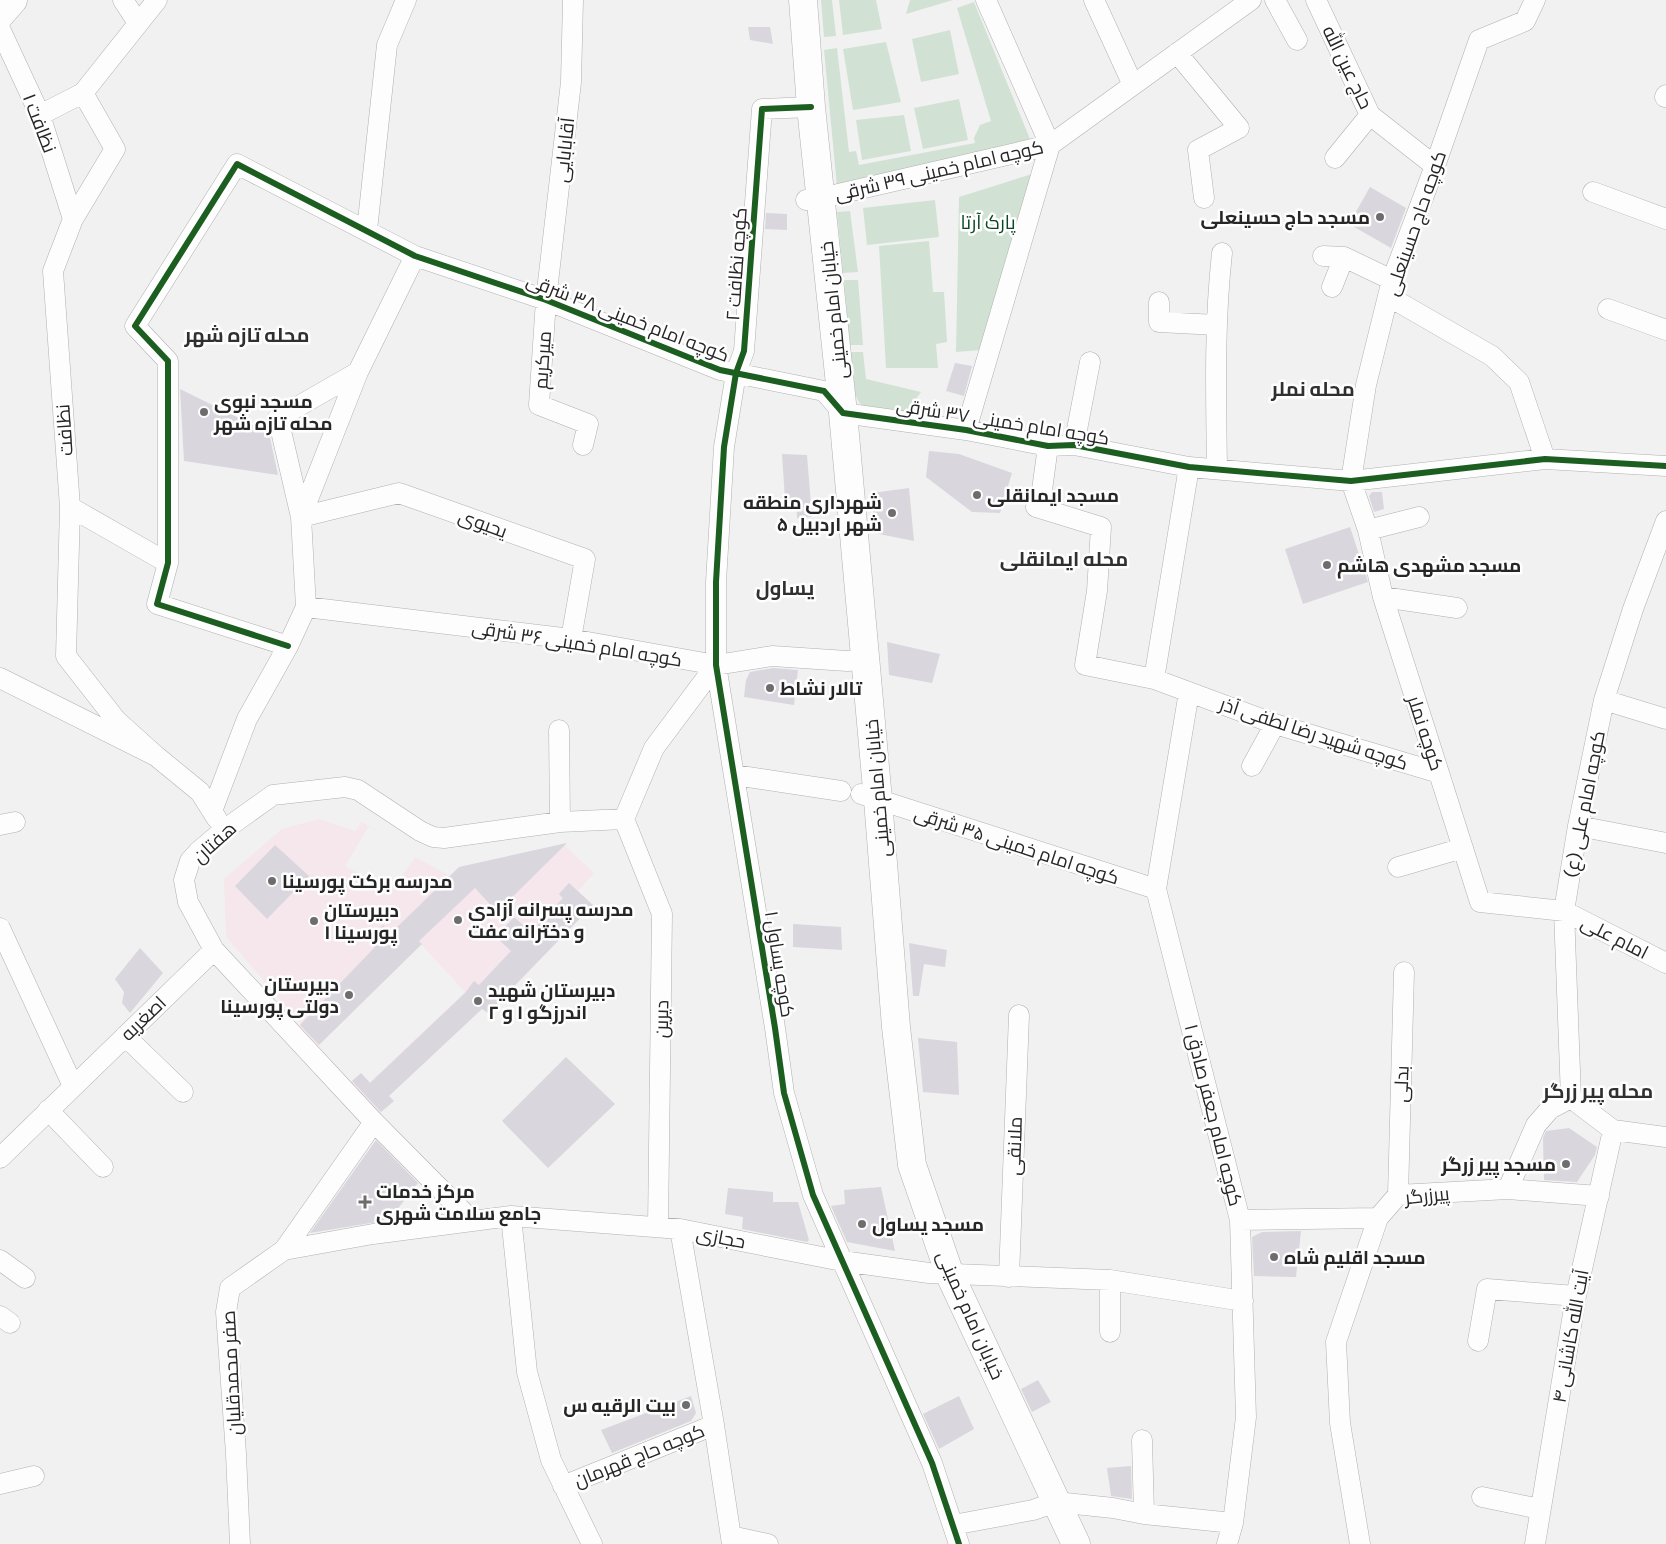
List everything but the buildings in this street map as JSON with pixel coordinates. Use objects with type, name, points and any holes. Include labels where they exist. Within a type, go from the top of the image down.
[{"type":"main road","points":[[0,15],[13,0]]},
{"type":"main road","name":"خیابان امام خمینی","points":[[803,0],[804,108],[814,199],[844,413],[856,661],[912,1165],[939,1274],[1076,1544]]},
{"type":"street","points":[[123,0],[138,24]]},
{"type":"street","points":[[40,115],[83,93],[157,0]]},
{"type":"street","points":[[366,230],[388,45],[406,0]]},
{"type":"street","name":"آقابابایی","points":[[546,300],[571,82],[573,0]]},
{"type":"street","points":[[966,430],[1050,145],[986,0]]},
{"type":"street","points":[[1094,0],[1133,85]]},
{"type":"street","name":"کوچه امام خمینی ۳۹ شرقی","points":[[814,199],[1050,145],[1251,0]]},
{"type":"street","points":[[1274,0],[1297,40]]},
{"type":"street","name":"حاج عین الله","points":[[1316,0],[1370,115],[1435,166]]},
{"type":"street","name":"کوچه حاج حسینعلی","points":[[1351,481],[1366,385],[1390,288],[1480,40],[1525,21],[1536,0]]},
{"type":"street","name":"نظافت ۱","points":[[0,29],[40,115],[73,219]]},
{"type":"street","points":[[1177,53],[1239,128],[1198,150],[1204,198]]},
{"type":"street","name":"نظافت","points":[[83,93],[115,149],[73,219],[53,271],[70,507],[66,656],[116,720],[156,756]]},
{"type":"street","name":"کوچه نظافت ۲","points":[[716,665],[716,582],[724,447],[736,373],[744,351],[762,109],[804,108]]},
{"type":"street","points":[[1335,158],[1370,115]]},
{"type":"street","name":"کوچه امام خمینی ۳۸ شرقی","points":[[168,563],[168,362],[135,326],[237,164],[415,256],[546,300],[720,370],[824,391],[844,413]]},
{"type":"street","points":[[1593,192],[1666,219]]},
{"type":"street","points":[[1217,470],[1217,293],[1222,254]]},
{"type":"street","points":[[301,517],[358,372],[415,256]]},
{"type":"street","points":[[1323,256],[1344,257],[1492,356],[1519,382],[1545,458]]},
{"type":"street","points":[[1332,287],[1344,257]]},
{"type":"street","name":"میرکریم","points":[[546,300],[539,405],[588,424],[583,445]]},
{"type":"street","points":[[1159,302],[1159,322],[1217,325]]},
{"type":"street","points":[[1608,310],[1666,330]]},
{"type":"street","points":[[1074,445],[1090,362]]},
{"type":"street","points":[[212,812],[247,720],[288,646],[306,607],[301,517],[278,418],[358,372]]},
{"type":"street","name":"کوچه امام خمینی ۳۷ شرقی","points":[[844,413],[966,430],[1048,446],[1074,445],[1189,467],[1351,481],[1545,458],[1666,466]]},
{"type":"street","name":"کوچه شهید رضا لطفی آذر","points":[[1048,446],[1042,490],[1036,507],[1101,526],[1097,591],[1085,665],[1154,679],[1275,724],[1439,772]]},
{"type":"street","points":[[1154,679],[1189,467]]},
{"type":"street","name":"کوچه نملر","points":[[1351,481],[1368,530],[1383,597],[1480,902],[1564,911]]},
{"type":"street","name":"یحیوی","points":[[301,517],[399,492],[585,559],[572,638]]},
{"type":"street","points":[[70,507],[168,563],[157,604],[288,646]]},
{"type":"street","points":[[1368,530],[1419,518]]},
{"type":"street","name":"کوچه امام علی (ع)","points":[[1571,1098],[1564,911],[1578,826],[1604,700],[1633,609],[1666,521]]},
{"type":"street","points":[[1383,597],[1458,608]]},
{"type":"street","name":"کوچه امام خمینی ۳۶ شرقی","points":[[306,607],[572,638],[716,665],[772,656],[856,661]]},
{"type":"street","points":[[624,818],[654,748],[716,665]]},
{"type":"street","name":"کوچه یساول ۱","points":[[716,665],[784,1093],[813,1195],[932,1463],[956,1535]]},
{"type":"street","points":[[0,678],[156,756],[200,792],[224,830]]},
{"type":"street","name":"کوچه امام جعفر صادق ۱","points":[[1190,692],[1156,889],[1240,1220],[1246,1417],[1233,1523],[1227,1544]]},
{"type":"street","points":[[1604,700],[1666,719]]},
{"type":"street","points":[[1252,766],[1275,724]]},
{"type":"street","points":[[559,730],[560,822]]},
{"type":"street","points":[[734,776],[841,791]]},
{"type":"street","name":"هفتان","points":[[472,1221],[374,1122],[214,950],[188,902],[184,880],[190,861],[224,830],[273,795],[345,787],[358,790],[420,831],[434,837],[444,838],[560,822],[624,818]]},
{"type":"street","name":"کوچه امام خمینی ۳۵ شرقی","points":[[870,797],[1156,889]]},
{"type":"street","name":"دیرین","points":[[624,818],[662,914],[658,1227]]},
{"type":"street","points":[[1578,826],[1666,843]]},
{"type":"street","points":[[1398,867],[1463,848]]},
{"type":"street","name":"امام علی","points":[[1564,911],[1666,963]]},
{"type":"street","points":[[0,928],[73,1086]]},
{"type":"street","name":"اصغریه","points":[[0,1158],[214,950]]},
{"type":"street","name":"بدلی","points":[[1398,1195],[1404,972]]},
{"type":"street","name":"ملانقی","points":[[1009,1277],[1019,1015]]},
{"type":"street","points":[[125,1036],[182,1092]]},
{"type":"street","points":[[1508,1189],[1536,1124],[1550,1109],[1571,1098],[1613,1130],[1666,1137]]},
{"type":"street","points":[[48,1110],[103,1167]]},
{"type":"street","points":[[284,1250],[374,1122]]},
{"type":"street","name":"آیت الله کاشانی ۴","points":[[1535,1544],[1576,1296],[1613,1130]]},
{"type":"street","name":"پیرزرگر","points":[[1378,1218],[1398,1195],[1508,1189],[1598,1196]]},
{"type":"street","points":[[511,1216],[527,1372],[552,1460],[592,1544]]},
{"type":"street","name":"حجازی","points":[[511,1216],[680,1229],[842,1261],[939,1274],[1110,1280],[1243,1301]]},
{"type":"street","name":"صفر محمدقلیان","points":[[240,1544],[226,1312],[230,1288],[284,1250],[373,1234],[511,1216]]},
{"type":"street","points":[[1240,1220],[1378,1218],[1336,1342],[1340,1423],[1360,1544]]},
{"type":"street","points":[[680,1229],[714,1425],[731,1540],[768,1544]]},
{"type":"street","points":[[0,1260],[26,1278]]},
{"type":"street","points":[[1110,1280],[1110,1332]]},
{"type":"street","points":[[1478,1341],[1487,1289],[1576,1296]]},
{"type":"street","name":"کوچه حاج قهرمان","points":[[563,1486],[714,1425]]},
{"type":"street","points":[[1142,1440],[1144,1514]]},
{"type":"street","points":[[0,1484],[34,1476]]},
{"type":"street","points":[[1482,1497],[1540,1509]]},
{"type":"street","points":[[956,1535],[1056,1502],[1113,1508],[1144,1514],[1233,1523]]},
{"type":"shaded area","points":[[319,819],[355,831],[362,822],[369,826],[345,866],[390,894],[415,857],[450,876],[459,867],[563,844],[594,873],[578,891],[593,905],[488,1013],[482,1009],[389,1096],[394,1101],[379,1114],[350,1083],[361,1073],[370,1082],[465,992],[421,944],[317,1047],[297,1028],[301,1023],[226,937],[224,879],[282,829]],"holes":[[[275,845],[309,877],[267,918],[235,886]]]},
{"type":"green space","points":[[821,0],[832,0],[836,36],[824,37]]},
{"type":"green space","points":[[839,0],[876,0],[882,29],[843,35]]},
{"type":"green space","points":[[910,0],[953,0],[906,14]]},
{"type":"green space","points":[[974,2],[1030,139],[837,186],[824,50],[837,48],[849,152],[856,151],[859,165],[975,143],[974,138],[980,125],[991,121],[957,8]]},
{"type":"green space","points":[[950,30],[959,74],[921,82],[912,39]]},
{"type":"green space","points":[[886,42],[901,102],[853,110],[843,49]]},
{"type":"green space","points":[[959,99],[968,140],[923,149],[914,108]]},
{"type":"green space","points":[[904,115],[911,151],[862,160],[856,120]]},
{"type":"green space","name":"پارک آرتا","points":[[1032,174],[981,350],[956,352],[959,197]]},
{"type":"green space","name":"پارک آرتا","points":[[935,200],[939,237],[867,245],[863,208]]},
{"type":"green space","points":[[850,211],[858,272],[843,273],[837,212]]},
{"type":"green space","points":[[929,241],[933,292],[944,292],[947,342],[936,344],[938,368],[886,368],[879,246]]},
{"type":"green space","points":[[844,280],[858,280],[863,345],[850,345]]},
{"type":"green space","points":[[850,352],[863,352],[866,379],[921,392],[906,413],[870,409],[861,404],[854,391]]},
{"type":"cycle path","points":[[811,107],[762,109],[744,351],[736,373],[724,447],[716,582],[716,665],[784,1093],[813,1195],[932,1463],[959,1544]]},
{"type":"cycle path","points":[[288,646],[157,604],[168,563],[168,361],[135,326],[237,164],[415,256],[546,300],[720,370],[824,391],[843,413],[966,430],[1048,446],[1074,445],[1189,467],[1351,481],[1545,459],[1666,466]]},
{"type":"place","name":"مسجد حاج حسینعلی","points":[[1380,217]]},
{"type":"place","name":"مسجد نبوی محله تازه شهر","points":[[204,412]]},
{"type":"place","name":"مسجد ایمانقلی","points":[[977,495]]},
{"type":"place","name":"شهرداری منطقه ۵ شهر اردبیل","points":[[892,513]]},
{"type":"place","name":"مسجد مشهدی هاشم","points":[[1327,565]]},
{"type":"place","name":"تالار نشاط","points":[[770,688]]},
{"type":"place","name":"مدرسه برکت پورسینا","points":[[272,881]]},
{"type":"place","name":"مدرسه پسرانه آزادی و دخترانه عفت","points":[[458,920]]},
{"type":"place","name":"دبیرستان پورسینا ۱","points":[[314,921]]},
{"type":"place","name":"دبیرستان دولتی پورسینا","points":[[349,995]]},
{"type":"place","name":"دبیرستان شهید اندرزگو ۱ و ۲","points":[[478,1001]]},
{"type":"place","name":"مسجد پیر زرگر","points":[[1566,1164]]},
{"type":"place","name":"مرکز خدمات جامع سلامت شهری","points":[[365,1202]]},
{"type":"place","name":"مسجد یساول","points":[[862,1224]]},
{"type":"place","name":"مسجد اقلیم شاه","points":[[1274,1257]]},
{"type":"place","name":"بیت الرقیه س","points":[[686,1405]]},
{"type":"district","name":"محله تازه شهر","points":[[247,335]]},
{"type":"district","name":"محله نملر","points":[[1313,389]]},
{"type":"district","name":"محله ایمانقلی","points":[[1064,559]]},
{"type":"district","name":"یساول","points":[[785,588]]},
{"type":"district","name":"محله پیر زرگر","points":[[1598,1091]]}]
